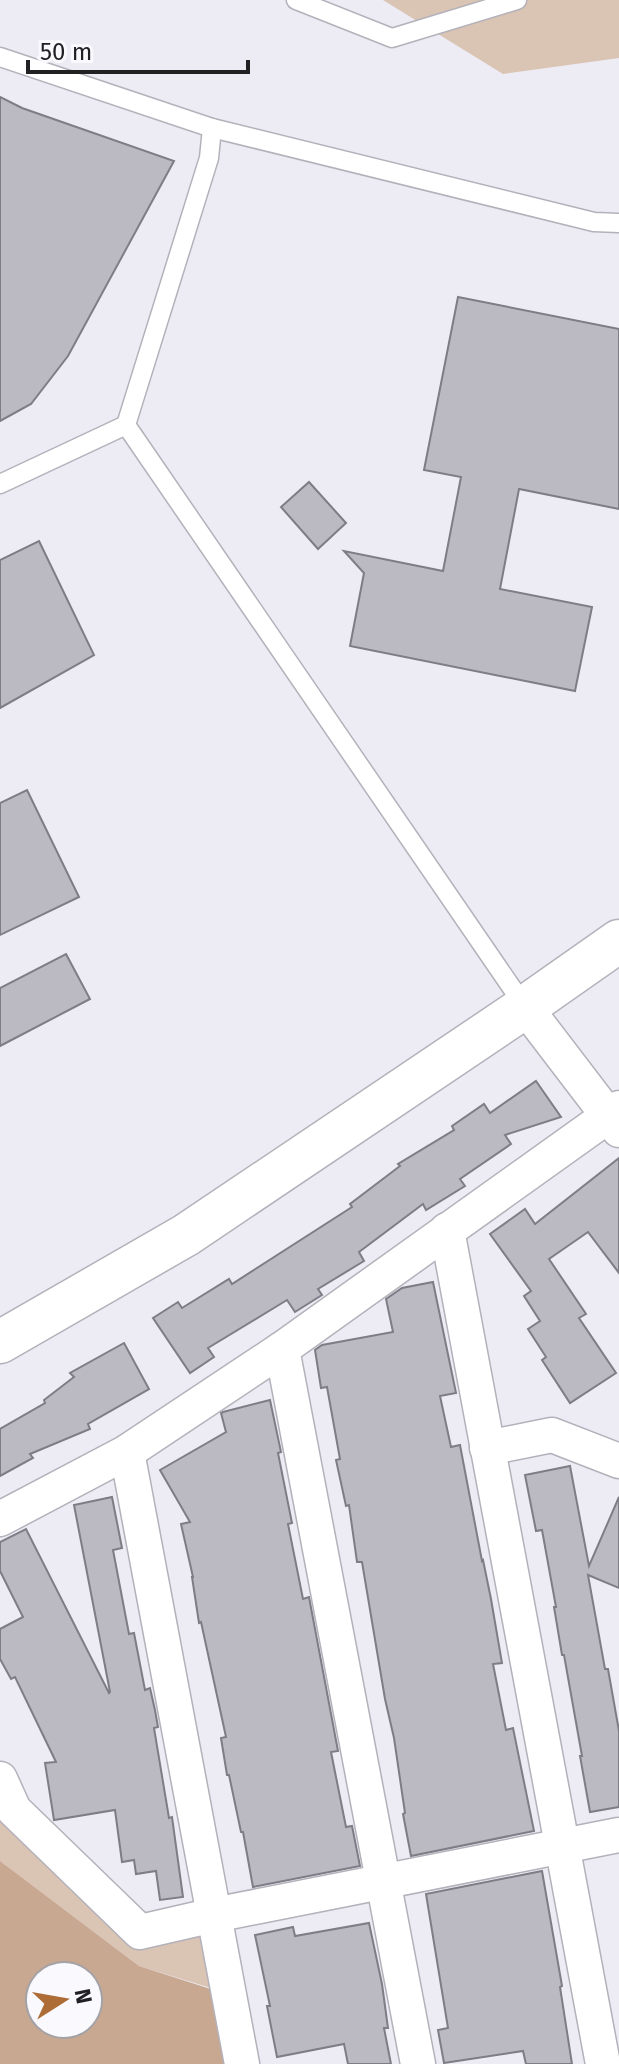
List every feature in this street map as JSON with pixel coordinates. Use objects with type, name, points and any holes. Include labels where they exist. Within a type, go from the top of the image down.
[{"type":"street","points":[[0,1342],[186,1235],[619,941]]},
{"type":"street","points":[[0,1519],[127,1452],[282,1349],[447,1230],[615,1118],[525,1007]]},
{"type":"street","points":[[447,1230],[603,2064]]},
{"type":"street","points":[[282,1349],[418,2064]]},
{"type":"street","points":[[487,1448],[552,1435],[619,1461]]},
{"type":"street","points":[[127,1452],[242,2064]]},
{"type":"street","points":[[0,1779],[14,1810],[140,1932],[619,1835]]},
{"type":"lane","points":[[296,0],[392,38],[517,0]]},
{"type":"lane","points":[[0,57],[212,128],[594,222],[619,223]]},
{"type":"lane","points":[[0,484],[126,425],[209,158],[212,128]]},
{"type":"lane","points":[[126,425],[525,1007]]},
{"type":"shaded area","points":[[383,0],[619,0],[619,58],[503,74]]},
{"type":"shaded area","points":[[0,1796],[137,1936],[211,1920],[224,1992],[139,1966],[0,1861]]},
{"type":"shaded area","points":[[0,1861],[139,1966],[223,1993],[238,2064],[0,2064]]},
{"type":"building","points":[[0,97],[22,108],[174,161],[68,356],[31,404],[0,421]]},
{"type":"building","points":[[458,297],[619,329],[619,509],[519,489],[500,589],[592,607],[575,691],[350,646],[364,573],[344,551],[443,571],[461,477],[424,470]]},
{"type":"building","points":[[309,482],[346,523],[318,549],[281,507]]},
{"type":"building","points":[[39,541],[94,655],[0,708],[0,560]]},
{"type":"building","points":[[27,790],[79,897],[0,935],[0,803]]},
{"type":"building","points":[[66,954],[90,999],[0,1046],[0,988]]},
{"type":"building","points":[[536,1081],[561,1117],[505,1135],[511,1144],[460,1179],[465,1186],[426,1210],[423,1204],[359,1252],[364,1261],[318,1289],[322,1295],[295,1312],[287,1300],[208,1348],[214,1357],[190,1373],[153,1318],[178,1302],[182,1308],[229,1279],[232,1284],[352,1207],[350,1204],[400,1166],[398,1164],[454,1130],[452,1126],[484,1104],[490,1113]]},
{"type":"building","points":[[619,1158],[619,1273],[588,1232],[549,1259],[586,1314],[579,1318],[616,1373],[570,1403],[542,1360],[546,1357],[528,1329],[540,1321],[524,1296],[531,1291],[490,1234],[525,1209],[535,1224]]},
{"type":"building","points":[[433,1282],[456,1393],[440,1396],[451,1447],[460,1445],[502,1663],[493,1664],[506,1730],[513,1728],[534,1831],[411,1856],[394,1738],[362,1562],[357,1562],[349,1505],[346,1506],[336,1460],[340,1459],[327,1387],[321,1388],[315,1350],[322,1345],[393,1332],[386,1299],[402,1288]]},
{"type":"building","points":[[124,1343],[149,1389],[88,1424],[90,1429],[30,1454],[33,1458],[0,1476],[0,1429],[45,1403],[44,1400],[74,1377],[70,1373]]},
{"type":"building","points":[[270,1400],[292,1523],[288,1524],[303,1599],[309,1597],[338,1751],[331,1752],[346,1827],[352,1826],[360,1866],[253,1887],[243,1832],[227,1775],[221,1738],[226,1737],[199,1623],[181,1524],[190,1522],[160,1470],[226,1432],[221,1413]]},
{"type":"building","points":[[570,1466],[589,1566],[619,1497],[619,1588],[588,1575],[619,1731],[619,1807],[590,1812],[542,1530],[536,1531],[525,1475]]},
{"type":"building","points":[[112,1497],[122,1548],[113,1550],[129,1634],[134,1633],[145,1690],[150,1688],[155,1710],[158,1727],[154,1728],[169,1818],[172,1817],[183,1897],[160,1900],[156,1871],[136,1874],[134,1860],[122,1862],[115,1810],[54,1820],[45,1763],[56,1762],[15,1677],[11,1679],[0,1659],[0,1629],[23,1617],[0,1571],[0,1542],[26,1529],[110,1692],[74,1505]]},
{"type":"building","points":[[542,1871],[572,2064],[526,2064],[523,2051],[444,2063],[438,2030],[448,2028],[426,1894]]},
{"type":"building","points":[[369,1923],[382,1984],[388,2028],[384,2028],[391,2064],[348,2064],[344,2044],[277,2057],[255,1935],[293,1927],[295,1936]]}]
